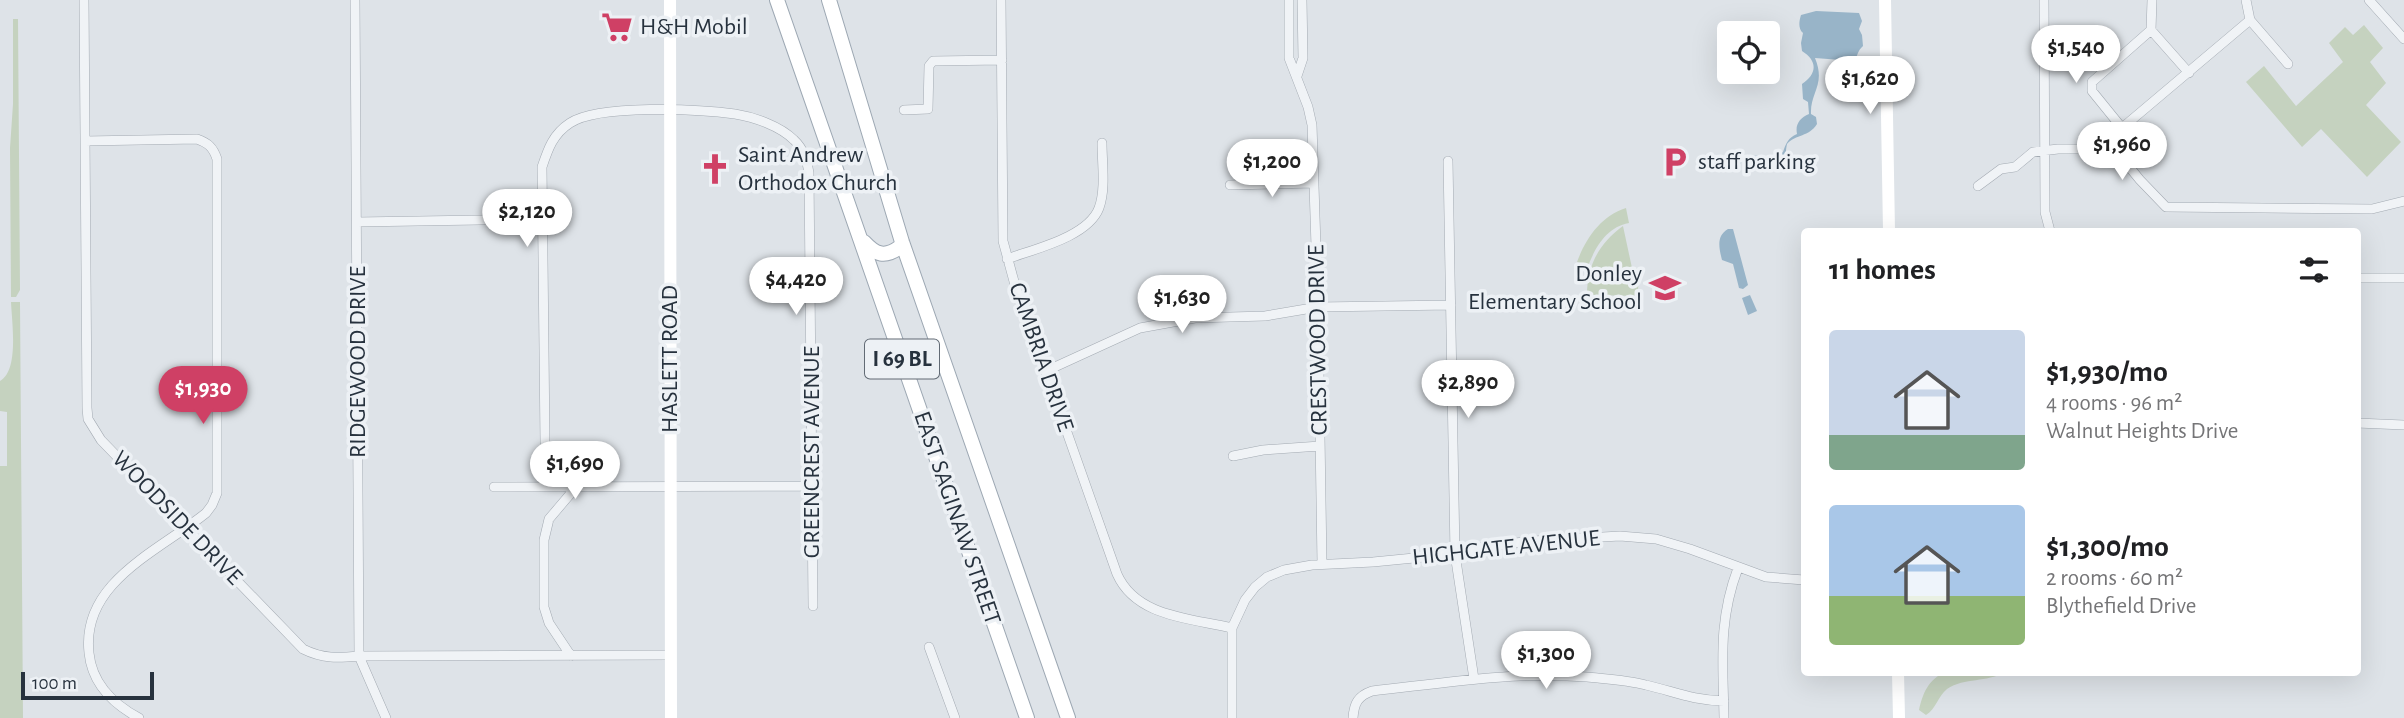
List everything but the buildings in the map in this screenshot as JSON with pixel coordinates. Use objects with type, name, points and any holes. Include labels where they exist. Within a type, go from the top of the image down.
[{"type":"main road","name":"HASLETT ROAD","points":[[670,0],[671,718]]},
{"type":"main road","name":"EAST SAGINAW STREET","points":[[777,0],[1027,718]]},
{"type":"main road","name":"EAST SAGINAW STREET","points":[[829,0],[902,242],[1068,718]]},
{"type":"main road","points":[[1885,0],[1889,228]]},
{"type":"main road","points":[[861,238],[874,252],[882,255],[890,254],[901,247],[902,242]]},
{"type":"main road","points":[[1898,676],[1899,718]]},
{"type":"street","name":"WOODSIDE DRIVE","points":[[84,0],[88,419],[101,440],[303,649],[330,659],[359,656],[671,655]]},
{"type":"street","name":"RIDGEWOOD DRIVE","points":[[355,0],[359,656],[386,718]]},
{"type":"street","name":"CAMBRIA DRIVE","points":[[1001,0],[1003,241],[1007,259],[1122,585],[1128,594],[1143,605],[1232,628]]},
{"type":"street","name":"CRESTWOOD DRIVE","points":[[1289,0],[1289,58],[1312,125],[1322,564]]},
{"type":"street","name":"CRESTWOOD DRIVE","points":[[1297,76],[1303,58],[1302,0]]},
{"type":"street","points":[[2044,0],[2045,212],[2049,228]]},
{"type":"street","points":[[2152,0],[2151,30],[2189,73]]},
{"type":"street","points":[[2246,0],[2250,20],[2288,64]]},
{"type":"street","points":[[2369,0],[2404,39]]},
{"type":"street","points":[[1978,186],[2001,169],[2015,167],[2033,152],[2095,149],[2108,141],[2250,20]]},
{"type":"street","points":[[2122,128],[2092,91],[2092,82],[2151,30]]},
{"type":"street","points":[[904,110],[928,109],[929,66],[933,61],[1002,60]]},
{"type":"street","name":"GREENCREST AVENUE","points":[[577,486],[552,458],[545,442],[542,167],[548,147],[559,131],[585,115],[609,112],[669,110],[736,114],[789,135],[800,145],[807,159],[809,173],[813,606]]},
{"type":"street","points":[[85,141],[197,139],[207,142],[214,149],[217,159],[217,493],[212,505],[188,528],[117,579],[101,598],[92,618],[88,642],[90,663],[98,682],[111,699],[139,718]]},
{"type":"street","points":[[2108,141],[2161,204],[2172,208],[2372,209],[2389,207],[2404,201]]},
{"type":"street","points":[[1007,259],[1073,234],[1095,216],[1101,199],[1102,143]]},
{"type":"street","points":[[1448,161],[1454,554],[1474,680]]},
{"type":"street","points":[[1230,185],[1314,183]]},
{"type":"street","points":[[357,222],[542,219]]},
{"type":"street","points":[[2361,278],[2404,278]]},
{"type":"street","points":[[1046,371],[1140,328],[1195,318],[1265,316],[1318,307],[1451,306]]},
{"type":"street","points":[[2361,423],[2404,425]]},
{"type":"street","points":[[1233,456],[1263,450],[1320,446]]},
{"type":"street","points":[[571,656],[557,637],[544,607],[544,540],[549,519],[577,486]]},
{"type":"street","points":[[494,487],[812,486]]},
{"type":"street","name":"HIGHGATE AVENUE","points":[[1232,628],[1245,600],[1267,577],[1284,569],[1454,554],[1487,546],[1577,537],[1656,539],[1690,548],[1766,577],[1801,580]]},
{"type":"street","points":[[1724,718],[1723,628],[1726,605],[1738,568]]},
{"type":"street","points":[[1232,628],[1232,718]]},
{"type":"street","points":[[929,647],[956,718]]},
{"type":"street","points":[[1353,718],[1353,708],[1360,696],[1373,691],[1515,676],[1589,677],[1644,685],[1701,701],[1724,701]]},
{"type":"green space","points":[[13,19],[18,19],[20,290],[16,297],[11,297]]},
{"type":"green space","points":[[2364,25],[2383,48],[2370,62],[2386,83],[2366,105],[2401,142],[2367,177],[2321,129],[2302,147],[2246,82],[2264,66],[2296,106],[2343,62],[2329,43],[2345,27],[2353,35]]},
{"type":"green space","points":[[1626,208],[1629,223],[1614,229],[1603,238],[1588,266],[1577,262],[1585,245],[1602,222]]},
{"type":"green space","points":[[1623,226],[1632,268],[1637,268],[1637,296],[1587,295],[1589,274],[1596,256],[1607,240]]},
{"type":"green space","points":[[11,302],[20,302],[23,718],[0,718],[0,466],[7,466],[7,412],[0,411],[0,381],[6,376],[12,357]]},
{"type":"green space","points":[[1939,676],[1995,676],[1954,685],[1941,695],[1926,715],[1919,710],[1934,679]]},
{"type":"water","points":[[1816,11],[1859,13],[1863,46],[1854,61],[1815,58],[1819,75],[1811,114],[1816,117],[1817,124],[1787,144],[1782,166],[1774,170],[1746,157],[1740,164],[1729,166],[1730,161],[1743,156],[1770,156],[1783,152],[1788,141],[1791,137],[1797,134],[1799,122],[1809,114],[1808,102],[1803,99],[1802,84],[1811,76],[1814,68],[1811,59],[1802,51],[1803,33],[1799,22],[1801,15]]},
{"type":"water","points":[[1728,229],[1733,229],[1748,285],[1743,289],[1739,288],[1733,264],[1722,260],[1720,239]]},
{"type":"water","points":[[1750,295],[1757,311],[1748,315],[1742,298]]},
{"type":"place","name":"H&H Mobil","points":[[617,27]]},
{"type":"place","name":"staff parking","points":[[1675,162]]},
{"type":"place","name":"Saint Andrew Orthodox Church","points":[[715,169]]},
{"type":"place","name":"Donley Elementary School","points":[[1665,288]]}]
